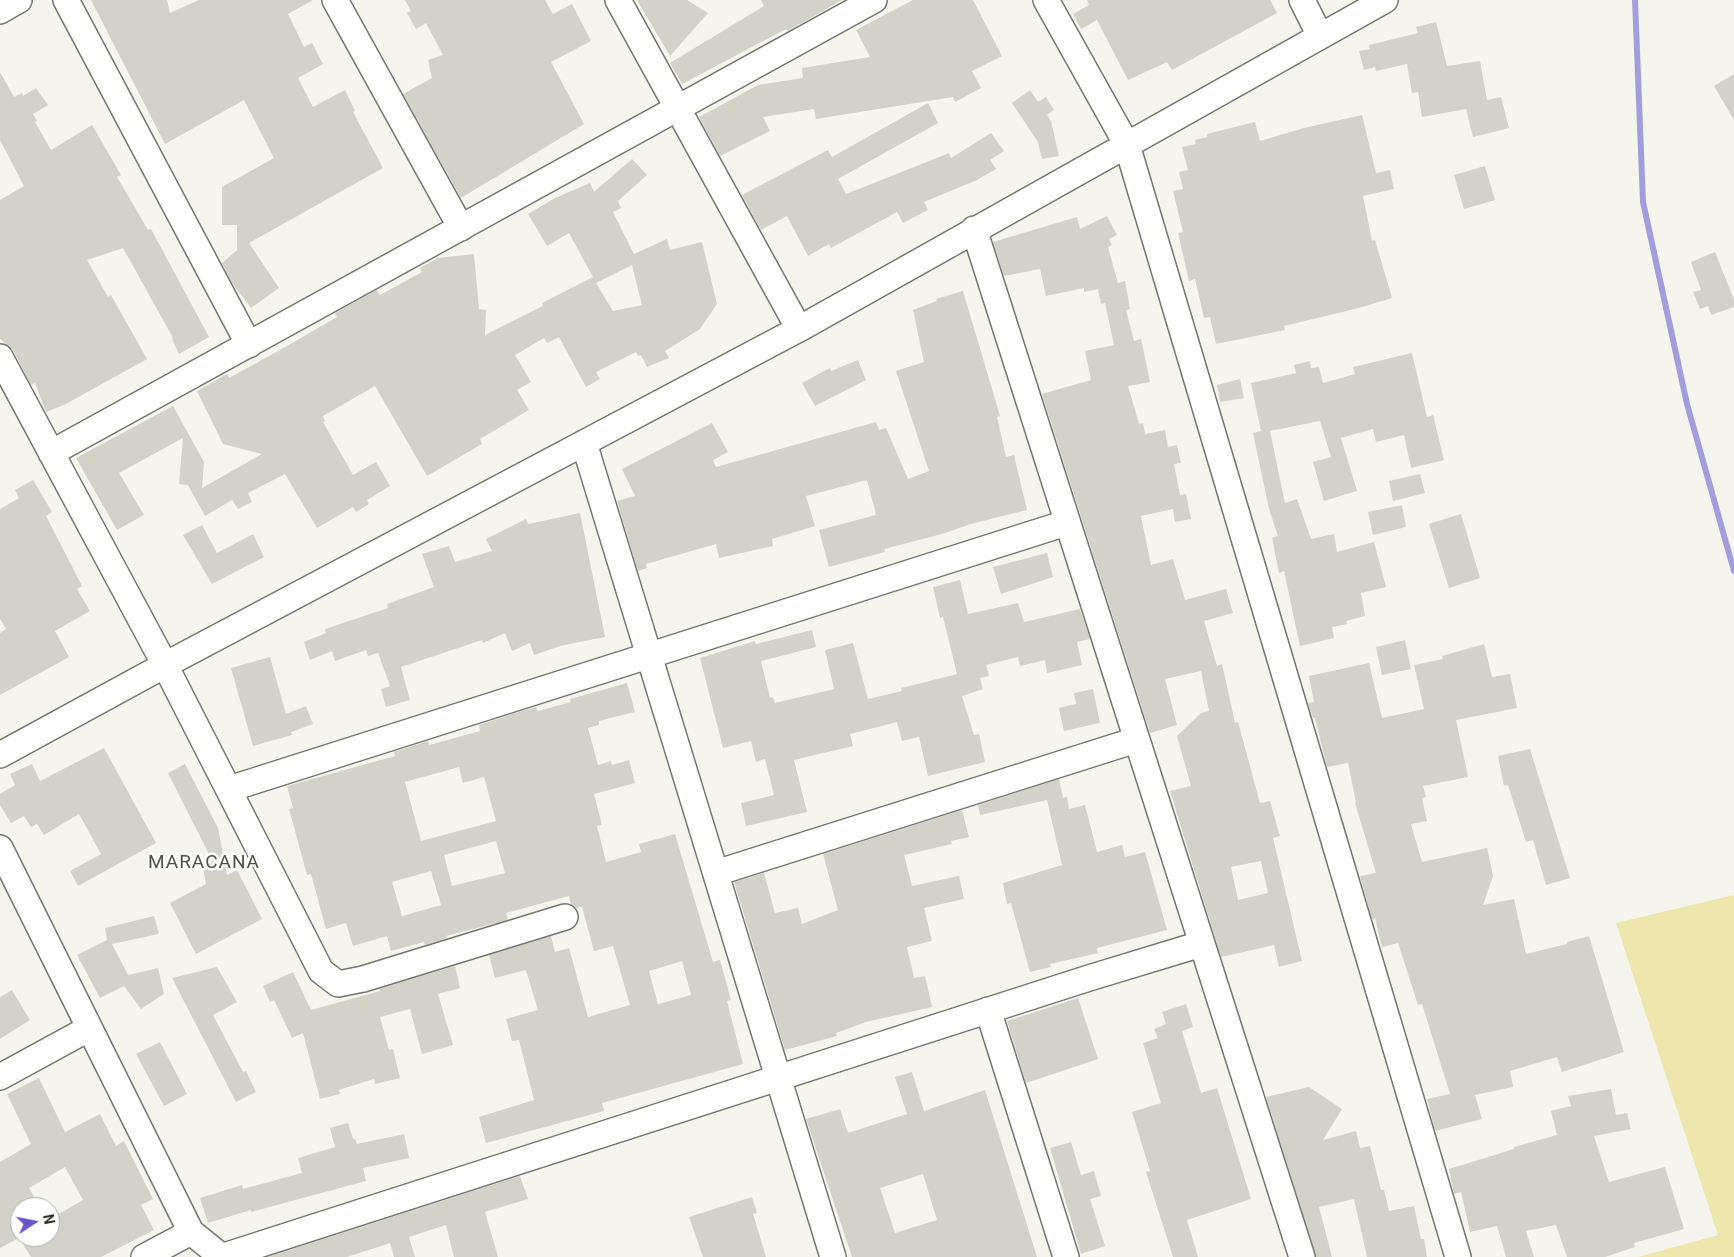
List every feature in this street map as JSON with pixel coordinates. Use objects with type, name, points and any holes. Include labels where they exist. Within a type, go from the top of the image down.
[{"type":"street","points":[[0,11],[19,0]]},
{"type":"street","points":[[66,0],[249,345]]},
{"type":"street","points":[[335,0],[461,228]]},
{"type":"street","points":[[618,0],[800,328]]},
{"type":"street","points":[[51,453],[874,0]]},
{"type":"street","points":[[1046,0],[1127,144],[1458,1257]]},
{"type":"street","points":[[1302,0],[1320,36]]},
{"type":"street","points":[[0,755],[165,665],[800,328],[1385,0]]},
{"type":"street","points":[[974,229],[1066,523],[1302,1257]]},
{"type":"street","points":[[0,357],[165,665],[321,970],[338,984],[363,979],[565,917]]},
{"type":"street","points":[[584,443],[834,1257]]},
{"type":"street","points":[[229,789],[1066,523]]},
{"type":"street","points":[[716,873],[1136,740]]},
{"type":"street","points":[[0,848],[88,1029],[191,1232],[222,1257],[988,1010],[1201,944]]},
{"type":"street","points":[[988,1010],[1066,1257]]},
{"type":"street","points":[[0,1077],[88,1029]]},
{"type":"street","points":[[144,1257],[191,1232]]},
{"type":"shaded area","points":[[1734,895],[1734,1257],[1638,1257],[1718,1235],[1616,923]]},
{"type":"building","points":[[91,0],[167,0],[170,13],[199,0],[313,0],[288,14],[304,47],[312,43],[323,64],[298,78],[313,107],[345,90],[355,111],[353,112],[383,168],[249,243],[279,288],[251,308],[232,283],[222,263],[237,250],[237,225],[222,225],[222,187],[274,158],[244,100],[165,144]]},
{"type":"building","points":[[405,0],[545,0],[553,14],[572,4],[591,41],[551,62],[584,124],[461,198],[403,94],[432,78],[428,60],[443,55],[426,23],[416,29],[407,13],[411,11]]},
{"type":"building","points":[[637,0],[687,0],[708,13],[670,56]]},
{"type":"building","points":[[761,0],[842,0],[788,31],[786,29],[682,84],[670,63],[764,6]]},
{"type":"building","points":[[913,0],[973,0],[1002,56],[972,71],[981,88],[955,102],[953,97],[816,119],[814,109],[763,117],[770,131],[720,156],[699,117],[758,85],[803,78],[802,68],[870,57],[856,30]]},
{"type":"building","points":[[1087,0],[1270,0],[1277,13],[1172,70],[1167,62],[1128,80],[1097,20],[1081,29],[1073,14],[1089,5]]},
{"type":"building","points":[[1436,22],[1447,66],[1480,61],[1487,100],[1501,97],[1509,128],[1473,137],[1466,109],[1422,117],[1418,92],[1412,93],[1407,64],[1376,71],[1375,67],[1364,70],[1359,51],[1370,49],[1369,45],[1418,33],[1416,27]]},
{"type":"building","points":[[0,72],[14,97],[22,93],[23,96],[36,88],[48,105],[33,114],[37,121],[35,122],[51,150],[92,125],[121,175],[117,177],[148,230],[151,229],[209,337],[179,354],[173,338],[123,248],[87,260],[108,297],[111,295],[147,359],[64,405],[46,412],[35,383],[31,385],[13,350],[0,339],[0,200],[24,186],[0,140]]},
{"type":"building","points":[[1734,74],[1734,120],[1714,86]]},
{"type":"building","points":[[1030,90],[1038,102],[1046,97],[1054,110],[1047,115],[1051,121],[1059,156],[1042,159],[1038,142],[1012,103]]},
{"type":"building","points":[[928,103],[938,123],[838,179],[846,194],[949,153],[951,158],[991,133],[1004,151],[990,160],[996,169],[977,180],[924,202],[928,210],[903,223],[897,212],[831,248],[829,244],[808,256],[787,216],[761,230],[742,195],[828,150],[832,157]]},
{"type":"building","points":[[1362,115],[1376,173],[1390,170],[1394,189],[1363,196],[1372,241],[1375,240],[1392,298],[1284,326],[1285,330],[1216,344],[1210,317],[1204,318],[1195,279],[1189,281],[1178,233],[1183,232],[1173,191],[1183,189],[1179,172],[1188,170],[1182,147],[1196,144],[1195,140],[1207,137],[1207,134],[1255,122],[1260,141],[1304,128]]},
{"type":"building","points":[[632,159],[647,175],[618,201],[621,208],[613,212],[634,254],[667,239],[670,250],[702,242],[717,304],[700,329],[665,351],[669,358],[647,367],[641,355],[638,356],[636,352],[596,372],[600,379],[586,387],[559,337],[547,343],[544,338],[515,355],[531,382],[517,390],[529,410],[480,439],[482,444],[427,476],[375,386],[323,416],[325,421],[323,422],[353,475],[376,462],[390,486],[367,500],[369,504],[356,512],[353,507],[317,528],[285,474],[248,493],[252,502],[238,509],[232,500],[205,516],[188,485],[179,484],[183,438],[119,473],[144,515],[117,530],[76,458],[173,406],[204,462],[202,488],[262,454],[223,444],[197,391],[227,374],[229,378],[280,350],[337,317],[335,313],[377,290],[380,295],[422,272],[420,268],[438,258],[474,254],[479,309],[486,310],[485,335],[543,306],[542,303],[593,277],[569,233],[547,246],[528,214],[555,198],[590,183],[594,192]],"holes":[[[632,265],[642,305],[613,311],[596,283]]]},
{"type":"building","points":[[1485,166],[1495,200],[1464,209],[1454,175]]},
{"type":"building","points":[[1107,216],[1117,235],[1109,239],[1112,245],[1108,247],[1118,283],[1125,281],[1130,309],[1126,310],[1134,341],[1141,339],[1150,382],[1128,386],[1139,424],[1143,423],[1145,434],[1165,430],[1168,447],[1177,445],[1181,463],[1174,464],[1180,495],[1186,494],[1191,519],[1175,522],[1173,509],[1141,516],[1151,565],[1173,559],[1185,600],[1226,589],[1233,613],[1204,621],[1217,666],[1222,664],[1235,723],[1238,722],[1260,803],[1270,801],[1280,836],[1273,838],[1302,961],[1279,967],[1274,945],[1221,957],[1170,791],[1191,786],[1177,736],[1201,713],[1209,711],[1201,671],[1165,679],[1177,725],[1150,733],[1042,394],[1091,380],[1085,351],[1114,345],[1105,303],[1101,304],[1098,289],[1084,292],[1084,288],[1046,296],[1040,269],[1004,276],[993,242],[1077,217],[1080,229]],"holes":[[[1261,861],[1268,893],[1238,900],[1231,867]]]},
{"type":"building","points":[[1715,252],[1734,300],[1734,307],[1711,315],[1708,306],[1700,309],[1693,292],[1701,290],[1691,262]]},
{"type":"building","points":[[963,291],[1000,416],[997,417],[1006,457],[1014,455],[1027,510],[884,549],[885,552],[829,567],[819,530],[876,515],[867,480],[806,496],[815,526],[772,539],[773,546],[719,558],[716,544],[646,564],[647,568],[638,571],[617,501],[635,496],[622,469],[712,423],[728,452],[713,460],[716,467],[876,422],[879,430],[886,428],[908,479],[929,471],[896,371],[924,362],[913,310],[937,301],[936,299]]},
{"type":"building","points":[[1412,353],[1427,417],[1433,415],[1444,460],[1411,468],[1404,435],[1376,442],[1373,429],[1341,438],[1357,491],[1324,501],[1313,462],[1331,457],[1320,421],[1270,431],[1285,503],[1297,499],[1311,539],[1334,534],[1337,552],[1374,542],[1386,587],[1361,593],[1365,616],[1346,621],[1347,624],[1332,627],[1334,638],[1300,646],[1284,571],[1279,573],[1272,538],[1278,536],[1269,509],[1253,433],[1261,431],[1251,383],[1296,373],[1294,365],[1310,361],[1311,368],[1319,367],[1323,383],[1355,374],[1353,367]]},
{"type":"building","points":[[858,360],[866,380],[815,406],[802,383],[830,368],[831,371]]},
{"type":"building","points":[[1240,379],[1244,398],[1220,402],[1217,385]]},
{"type":"building","points":[[1420,474],[1425,493],[1393,501],[1389,481]]},
{"type":"building","points":[[33,480],[52,512],[46,516],[82,586],[77,589],[90,611],[55,631],[69,657],[0,695],[0,633],[6,629],[0,619],[0,509],[19,498],[15,490]]},
{"type":"building","points":[[1402,505],[1406,527],[1373,535],[1368,512]]},
{"type":"building","points":[[580,513],[605,637],[560,646],[534,655],[530,643],[512,651],[505,633],[483,643],[482,640],[401,667],[410,700],[386,707],[381,689],[390,686],[378,653],[368,656],[366,650],[335,661],[332,651],[310,660],[304,642],[326,633],[325,629],[388,608],[387,604],[434,587],[422,554],[449,546],[455,562],[492,551],[486,539],[526,519],[528,524]]},
{"type":"building","points":[[1461,514],[1480,578],[1449,588],[1429,524]]},
{"type":"building","points":[[202,525],[217,553],[253,534],[264,557],[212,584],[183,535]]},
{"type":"building","points":[[1047,553],[1053,577],[1001,594],[993,567]]},
{"type":"building","points":[[960,580],[968,614],[1018,603],[1024,622],[1080,609],[1090,639],[1077,642],[1082,665],[1047,673],[1045,660],[1020,666],[1018,657],[986,665],[989,676],[980,678],[983,689],[962,696],[974,735],[979,734],[985,762],[928,776],[919,737],[902,741],[897,722],[850,734],[853,746],[794,760],[807,812],[746,826],[741,803],[774,795],[765,759],[756,762],[751,741],[723,748],[700,658],[755,641],[756,644],[812,630],[816,647],[761,661],[770,698],[773,697],[775,703],[834,689],[825,650],[853,643],[868,699],[902,691],[901,688],[957,674],[943,617],[940,618],[933,587]]},
{"type":"building","points":[[1405,640],[1411,669],[1382,675],[1376,647]]},
{"type":"building","points":[[1484,644],[1492,677],[1510,674],[1517,708],[1456,720],[1468,777],[1423,786],[1426,797],[1422,798],[1427,821],[1411,824],[1422,862],[1487,848],[1493,876],[1483,905],[1514,899],[1526,954],[1567,944],[1567,942],[1589,936],[1624,1052],[1562,1072],[1557,1057],[1510,1071],[1513,1087],[1475,1095],[1482,1119],[1435,1131],[1427,1099],[1450,1094],[1422,1004],[1418,1005],[1398,943],[1382,947],[1375,918],[1372,919],[1360,876],[1376,873],[1355,803],[1348,763],[1327,767],[1315,718],[1313,718],[1308,703],[1314,702],[1309,676],[1369,663],[1382,718],[1424,709],[1414,665],[1443,659],[1442,656]]},
{"type":"building","points":[[270,657],[286,714],[306,706],[313,724],[291,732],[292,735],[253,746],[231,668]]},
{"type":"building","points":[[627,683],[635,712],[599,721],[599,725],[588,728],[598,765],[611,761],[612,765],[629,760],[635,783],[594,794],[602,825],[597,826],[606,862],[641,852],[639,844],[675,834],[713,962],[720,960],[731,1000],[727,1001],[743,1064],[602,1103],[604,1111],[486,1143],[479,1117],[534,1100],[519,1040],[512,1041],[506,1019],[538,1010],[526,970],[495,978],[489,955],[551,936],[555,952],[569,948],[588,1017],[630,1005],[613,946],[594,951],[582,907],[576,908],[571,905],[569,896],[506,913],[508,920],[446,936],[447,938],[425,945],[424,942],[391,951],[387,936],[353,946],[346,923],[326,929],[311,874],[307,875],[289,809],[293,808],[287,786],[395,756],[394,752],[428,741],[429,745],[480,731],[479,725],[536,707],[538,711],[571,702],[570,699]],"holes":[[[459,767],[463,783],[484,777],[496,821],[421,841],[405,782]],[[496,841],[505,873],[452,886],[444,855]],[[431,871],[441,905],[402,916],[392,882]],[[682,961],[691,995],[658,1004],[649,971]]]},
{"type":"building","points":[[1093,689],[1100,723],[1064,731],[1059,708],[1076,704],[1074,693]]},
{"type":"building","points":[[104,748],[156,843],[78,886],[70,871],[101,854],[79,814],[44,835],[37,824],[31,827],[24,816],[11,823],[0,805],[0,794],[15,785],[10,774],[32,764],[40,781]]},
{"type":"building","points":[[1530,749],[1570,878],[1546,885],[1533,840],[1526,842],[1508,785],[1504,786],[1498,756]]},
{"type":"building","points":[[185,764],[218,828],[227,875],[237,870],[262,919],[196,954],[170,903],[206,884],[203,868],[213,862],[168,773]]},
{"type":"building","points":[[1059,779],[1063,798],[1067,797],[1069,809],[1085,805],[1097,852],[1122,845],[1125,857],[1145,852],[1167,930],[1097,948],[1098,953],[1050,964],[1051,967],[1030,972],[1011,903],[1007,904],[1003,883],[1062,865],[1047,800],[980,815],[978,805]]},
{"type":"building","points":[[962,810],[969,837],[951,841],[952,844],[904,855],[912,886],[959,876],[964,899],[924,908],[932,941],[907,947],[914,978],[925,976],[932,1007],[866,1022],[836,1033],[837,1036],[785,1050],[734,882],[764,873],[775,913],[798,908],[802,924],[838,910],[823,854]]},
{"type":"building","points":[[154,916],[159,934],[112,944],[128,975],[158,968],[164,994],[141,1009],[124,986],[100,998],[77,955],[107,940],[105,928]]},
{"type":"building","points":[[455,966],[460,988],[438,994],[453,1045],[422,1054],[410,1009],[380,1017],[389,1050],[393,1049],[400,1078],[375,1084],[374,1079],[339,1090],[340,1094],[320,1099],[303,1033],[292,1038],[274,1000],[270,1002],[263,986],[293,972],[311,1010],[380,991],[379,989]]},
{"type":"building","points":[[217,967],[237,1002],[213,1015],[243,1072],[246,1071],[256,1092],[236,1102],[172,978]]},
{"type":"building","points":[[12,990],[30,1020],[0,1039],[0,997]]},
{"type":"building","points":[[1078,998],[1098,1059],[1026,1083],[1007,1021]]},
{"type":"building","points":[[1186,1004],[1193,1027],[1182,1031],[1201,1093],[1217,1088],[1251,1199],[1187,1220],[1198,1257],[1173,1257],[1146,1172],[1150,1171],[1132,1112],[1161,1103],[1143,1043],[1158,1038],[1154,1029],[1166,1024],[1162,1012]]},
{"type":"building","points":[[160,1042],[187,1094],[164,1106],[136,1054]]},
{"type":"building","points":[[912,1072],[924,1111],[985,1090],[1037,1257],[852,1257],[806,1119],[840,1109],[848,1133],[907,1114],[895,1077]],"holes":[[[923,1174],[937,1220],[895,1233],[880,1188]]]},
{"type":"building","points":[[39,1078],[65,1132],[100,1114],[116,1146],[124,1141],[153,1199],[141,1205],[154,1230],[101,1257],[31,1257],[25,1247],[60,1247],[60,1213],[83,1200],[65,1167],[29,1188],[34,1197],[10,1197],[10,1243],[0,1248],[0,1162],[31,1144],[7,1094]]},
{"type":"building","points":[[1309,1087],[1342,1109],[1323,1140],[1356,1131],[1360,1148],[1370,1146],[1381,1190],[1384,1190],[1389,1211],[1414,1206],[1421,1239],[1424,1239],[1427,1257],[1367,1257],[1354,1199],[1319,1207],[1332,1257],[1316,1257],[1266,1097]]},
{"type":"building","points":[[1611,1089],[1616,1115],[1627,1113],[1631,1129],[1594,1136],[1609,1182],[1665,1167],[1684,1229],[1634,1243],[1635,1247],[1605,1257],[1567,1257],[1556,1225],[1526,1231],[1534,1257],[1506,1257],[1497,1226],[1470,1232],[1461,1192],[1454,1194],[1449,1169],[1557,1135],[1551,1111],[1571,1106],[1568,1096]]},
{"type":"building","points":[[348,1123],[353,1139],[355,1139],[357,1144],[404,1134],[409,1158],[363,1168],[366,1181],[251,1212],[251,1210],[208,1223],[200,1198],[242,1185],[243,1189],[302,1173],[298,1158],[335,1147],[330,1128]]},
{"type":"building","points":[[1071,1142],[1081,1175],[1094,1171],[1101,1196],[1090,1199],[1105,1246],[1081,1254],[1050,1148]]},
{"type":"building","points":[[520,1176],[528,1199],[485,1212],[498,1257],[454,1257],[446,1225],[409,1237],[415,1257],[394,1257],[390,1243],[347,1257],[268,1257]]},
{"type":"building","points":[[752,1197],[757,1213],[753,1214],[766,1257],[703,1257],[689,1217]]},
{"type":"waterway","points":[[1635,0],[1643,202],[1687,404],[1734,571]]},
{"type":"district","name":"MARACANA","points":[[204,863]]}]
